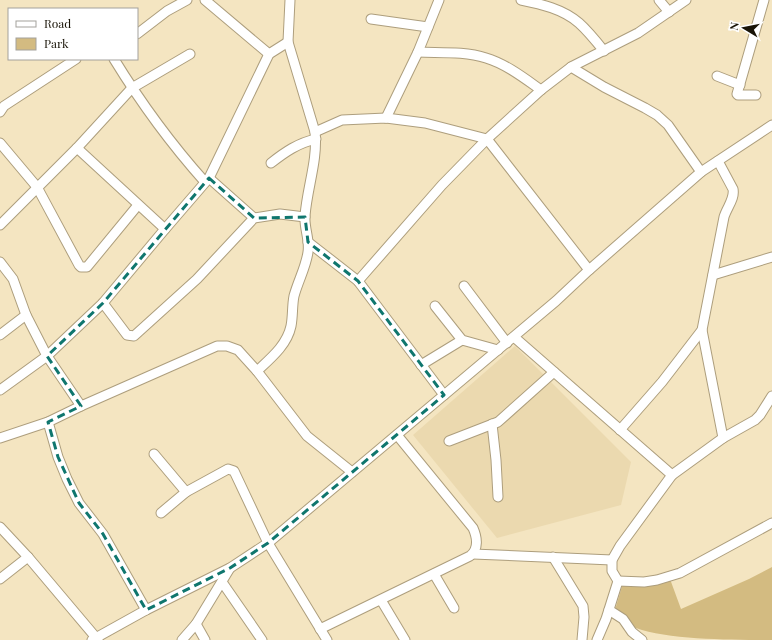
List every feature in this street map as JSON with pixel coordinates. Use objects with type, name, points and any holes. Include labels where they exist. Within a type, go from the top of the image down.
[{"type":"street","points":[[138,33],[167,11],[187,0]]},
{"type":"street","points":[[205,0],[269,54]]},
{"type":"street","points":[[257,371],[278,352],[289,334],[292,324],[292,304],[308,252],[305,217],[312,176],[315,135],[288,42],[293,0]]},
{"type":"street","points":[[386,118],[418,52],[439,0]]},
{"type":"street","points":[[521,0],[545,3],[578,22],[604,51]]},
{"type":"street","points":[[659,0],[669,12]]},
{"type":"street","points":[[358,281],[442,184],[487,139],[541,90],[571,67],[638,34],[686,0]]},
{"type":"street","points":[[756,95],[737,94],[764,0]]},
{"type":"street","points":[[371,19],[428,27]]},
{"type":"street","points":[[0,390],[47,356],[103,303],[207,180],[269,54],[288,42]]},
{"type":"street","points":[[418,52],[457,53],[485,58],[511,69],[541,90]]},
{"type":"street","points":[[0,225],[77,148],[132,88],[190,54]]},
{"type":"street","points":[[0,112],[4,106],[74,60]]},
{"type":"street","points":[[115,60],[149,113],[180,154],[207,180],[254,218]]},
{"type":"street","points":[[571,67],[604,87],[657,115],[668,125],[701,172]]},
{"type":"street","points":[[717,76],[740,84]]},
{"type":"street","points":[[271,163],[286,151],[342,120],[386,118],[425,123],[487,139],[589,270]]},
{"type":"street","points":[[0,527],[28,557],[95,639],[146,610],[230,568],[268,543],[511,340],[701,172],[772,125]]},
{"type":"street","points":[[0,143],[37,187],[78,265],[84,268],[87,267],[138,205]]},
{"type":"street","points":[[77,148],[165,229]]},
{"type":"street","points":[[718,161],[733,189],[734,198],[726,210],[724,217],[702,330],[723,438]]},
{"type":"street","points":[[103,303],[127,335],[134,336],[197,279],[254,218],[280,214],[305,217]]},
{"type":"street","points":[[308,242],[358,281],[444,395]]},
{"type":"street","points":[[713,275],[772,257]]},
{"type":"street","points":[[0,262],[12,279],[26,315],[47,356],[82,406]]},
{"type":"street","points":[[464,286],[511,340],[554,372],[672,475]]},
{"type":"street","points":[[435,306],[462,340],[498,350]]},
{"type":"street","points":[[0,335],[26,315]]},
{"type":"street","points":[[620,430],[662,382],[702,330]]},
{"type":"street","points":[[421,364],[462,340]]},
{"type":"street","points":[[0,438],[48,422],[217,346],[227,346],[238,350],[257,371],[307,436],[352,472]]},
{"type":"street","points":[[449,441],[498,422],[554,372]]},
{"type":"street","points":[[618,581],[612,572],[612,560],[620,546],[672,475],[723,438],[755,420],[765,408],[772,396]]},
{"type":"street","points":[[48,422],[58,457],[79,503],[103,534],[146,610]]},
{"type":"street","points":[[492,424],[498,497]]},
{"type":"street","points":[[397,434],[472,528],[477,539],[473,554]]},
{"type":"street","points":[[154,454],[186,492]]},
{"type":"street","points":[[161,513],[186,492],[228,469],[234,471],[268,543],[326,640]]},
{"type":"street","points":[[618,581],[644,582],[657,580],[680,573],[772,523]]},
{"type":"street","points":[[320,629],[473,554],[612,560]]},
{"type":"street","points":[[0,579],[28,557]]},
{"type":"street","points":[[553,557],[583,606],[584,617],[582,640]]},
{"type":"street","points":[[182,640],[196,624],[230,568]]},
{"type":"street","points":[[434,574],[454,608]]},
{"type":"street","points":[[597,640],[602,630],[618,581]]},
{"type":"street","points":[[222,582],[262,640]]},
{"type":"street","points":[[380,600],[405,640]]},
{"type":"street","points":[[609,610],[623,619],[632,632],[642,640]]},
{"type":"street","points":[[196,624],[205,640]]},
{"type":"highlighted area","points":[[209,178],[254,218],[305,217],[308,242],[358,281],[444,395],[268,543],[230,568],[146,610],[103,534],[79,503],[58,457],[48,422],[81,406],[47,356],[103,303]]},
{"type":"shaded area","points":[[515,346],[631,462],[621,505],[497,538],[413,435]]},
{"type":"green space","points":[[772,567],[772,640],[683,637],[650,632],[636,628],[615,610],[623,583],[670,579],[681,609],[749,579]]}]
